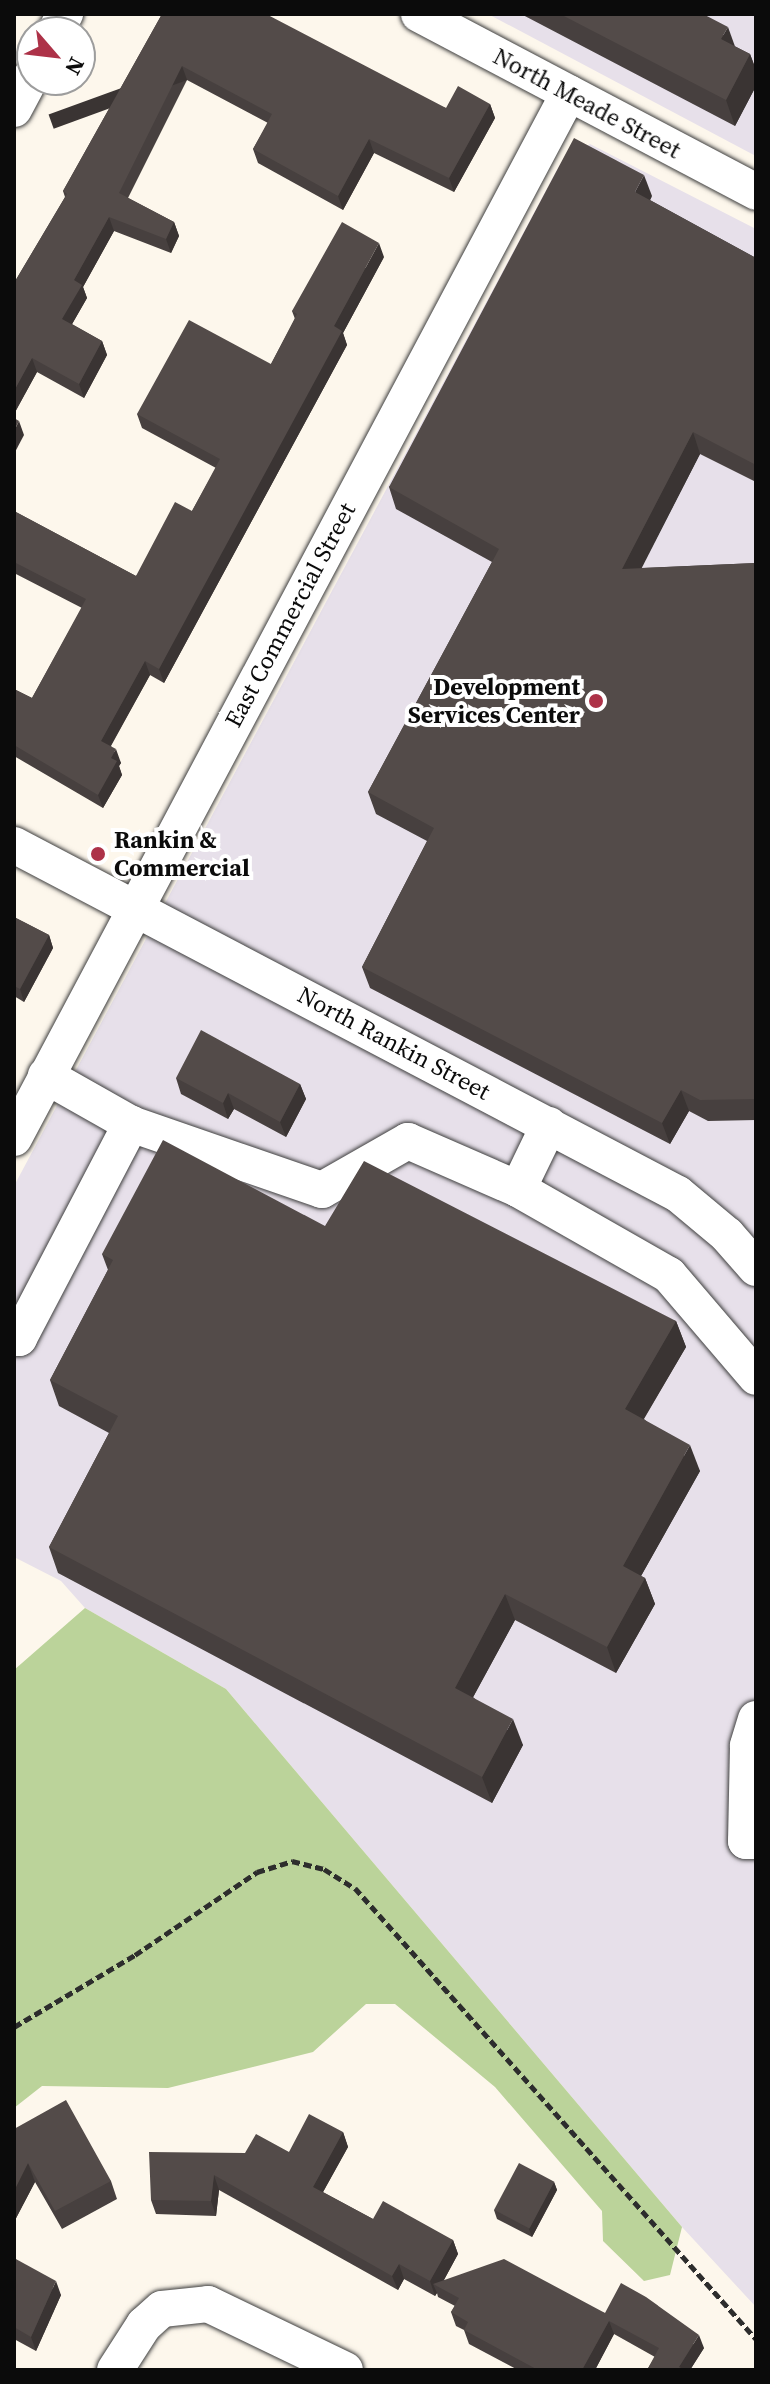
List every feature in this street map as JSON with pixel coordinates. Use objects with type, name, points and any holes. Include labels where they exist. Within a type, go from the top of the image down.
[{"type":"street","name":"North Meade Street","points":[[419,14],[756,192]]},
{"type":"street","name":"East Commercial Street","points":[[14,1138],[569,93]]},
{"type":"street","name":"North Rankin Street","points":[[14,845],[678,1194],[727,1235],[756,1268]]},
{"type":"street","points":[[46,1076],[131,1124],[322,1190],[408,1141],[518,1189],[669,1275],[756,1377]]},
{"type":"street","points":[[14,1335],[19,1338],[131,1124]]},
{"type":"street","points":[[518,1189],[549,1125]]},
{"type":"street","points":[[756,1719],[748,1746],[746,1841],[756,1841]]},
{"type":"street","points":[[115,2370],[144,2325],[172,2307],[208,2304],[242,2316],[345,2370]]},
{"type":"path","points":[[14,2027],[135,1955],[257,1872],[292,1861],[324,1869],[355,1888],[756,2339]]},
{"type":"shaded area","points":[[488,14],[756,14],[756,156],[752,154]]},
{"type":"shaded area","points":[[590,144],[756,229],[756,2307],[682,2227],[226,1689],[85,1608],[61,1581],[14,1557],[14,1186],[560,164]]},
{"type":"green space","points":[[85,1608],[226,1689],[682,2227],[670,2275],[644,2281],[603,2241],[602,2211],[495,2087],[395,2004],[366,2004],[313,2052],[168,2088],[42,2086],[14,2108],[14,1670]]},
{"type":"building","points":[[162,14],[266,14],[446,108],[458,86],[490,104],[449,178],[369,139],[338,196],[253,149],[272,114],[182,66],[119,193],[174,222],[166,239],[109,217],[74,280],[82,285],[62,319],[102,341],[79,384],[32,358],[14,391],[14,283],[67,194],[63,191]]},
{"type":"building","points":[[560,14],[703,14],[728,27],[721,39],[750,54],[726,100]]},
{"type":"building","name":"Development Services Center","points":[[574,138],[644,175],[635,192],[756,258],[756,465],[693,432],[622,569],[756,563],[756,1099],[700,1100],[681,1090],[662,1123],[362,967],[434,828],[368,792],[499,549],[389,487]]},
{"type":"building","points":[[342,222],[379,243],[334,326],[342,331],[159,669],[145,661],[101,741],[116,749],[111,758],[117,761],[98,795],[14,745],[14,689],[32,698],[86,599],[14,562],[14,511],[136,576],[175,502],[192,511],[220,459],[137,414],[189,320],[271,364],[297,314],[292,311]]},
{"type":"building","points":[[14,917],[49,935],[20,989],[14,986]]},
{"type":"building","points":[[201,1030],[300,1084],[280,1122],[228,1093],[223,1103],[176,1078]]},
{"type":"building","points":[[163,1140],[325,1226],[364,1161],[676,1321],[625,1409],[690,1445],[623,1566],[645,1578],[607,1647],[505,1594],[455,1688],[513,1719],[482,1777],[49,1547],[118,1416],[50,1380],[113,1260],[102,1254]]},
{"type":"building","points":[[66,2100],[111,2181],[55,2211],[28,2163],[14,2191],[14,2129]]},
{"type":"building","points":[[309,2114],[343,2132],[313,2187],[373,2219],[383,2201],[453,2240],[430,2281],[399,2264],[392,2276],[214,2175],[211,2201],[151,2200],[149,2152],[245,2153],[256,2134],[289,2152]]},
{"type":"building","points":[[519,2163],[554,2182],[529,2229],[494,2210]]},
{"type":"building","points":[[14,2258],[56,2281],[31,2337],[14,2327]]},
{"type":"building","points":[[504,2259],[605,2313],[621,2283],[646,2297],[699,2335],[679,2367],[685,2370],[647,2370],[659,2348],[609,2321],[582,2370],[538,2370],[464,2330],[468,2322],[451,2312],[459,2298],[433,2284]]},
{"type":"place","name":"Development Services Center","points":[[596,701]]},
{"type":"place","name":"Rankin & Commercial","points":[[98,854]]}]
